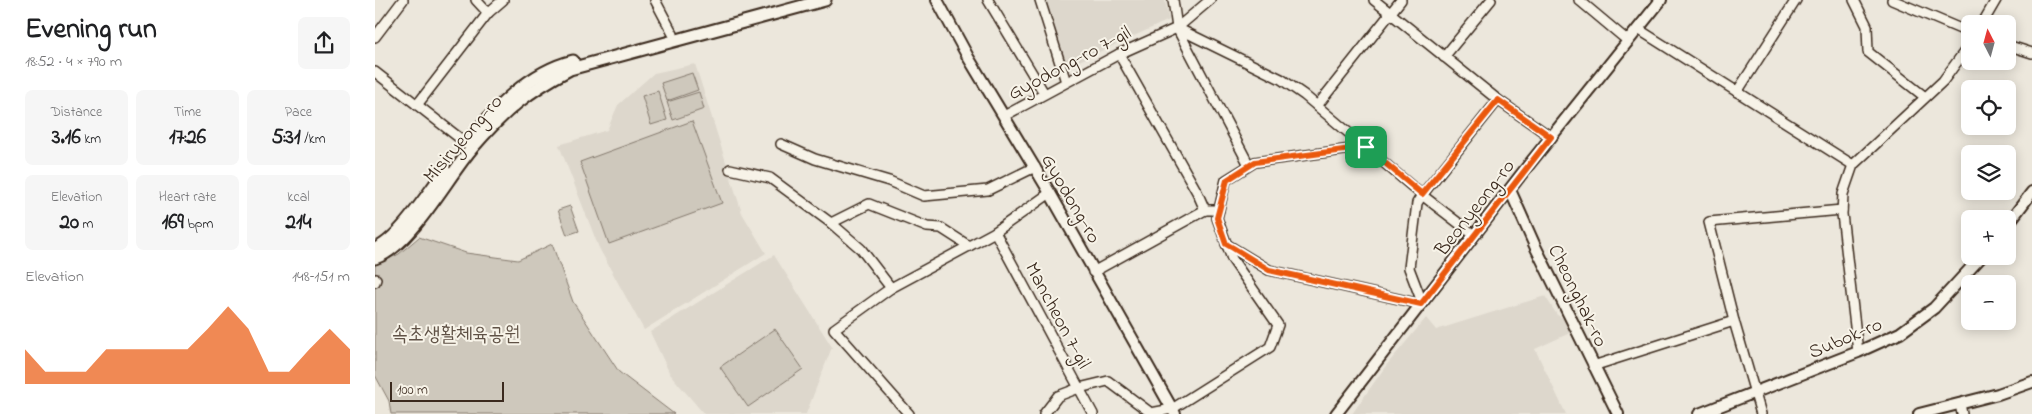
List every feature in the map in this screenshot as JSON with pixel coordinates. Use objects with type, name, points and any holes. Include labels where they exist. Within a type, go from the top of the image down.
[{"type":"main road","name":"Misiryeong-ro","points":[[674,37],[797,0]]},
{"type":"main road","name":"Misiryeong-ro","points":[[375,258],[393,248],[414,226],[481,126],[514,93],[539,75],[569,62],[825,0]]},
{"type":"main road","name":"Misiryeong-ro","points":[[375,249],[384,246],[398,231],[469,146]]},
{"type":"street","points":[[375,37],[403,0]]},
{"type":"street","points":[[475,0],[488,13]]},
{"type":"street","points":[[417,106],[488,13],[503,0]]},
{"type":"street","points":[[655,0],[674,37]]},
{"type":"street","name":"Gyodong-ro","points":[[937,0],[968,57],[1050,193],[1173,411]]},
{"type":"street","points":[[988,0],[1044,93]]},
{"type":"street","points":[[1039,0],[1065,82]]},
{"type":"street","points":[[1173,0],[1177,28],[1249,165]]},
{"type":"street","name":"Gyodong-ro 7-gil","points":[[1004,116],[1119,54],[1177,28],[1209,0]]},
{"type":"street","points":[[1374,0],[1498,100],[1551,137]]},
{"type":"street","points":[[1317,106],[1401,0]]},
{"type":"street","points":[[1444,57],[1491,0]]},
{"type":"street","points":[[1579,0],[1628,41]]},
{"type":"street","name":"Beonyeong-ro","points":[[1336,414],[1474,235],[1661,0]]},
{"type":"street","points":[[1737,92],[1796,0]]},
{"type":"street","points":[[1854,0],[1867,26],[1868,52],[1925,97]]},
{"type":"street","points":[[1892,0],[1961,29]]},
{"type":"street","points":[[1987,15],[1995,0]]},
{"type":"street","points":[[1177,28],[1281,79],[1317,106],[1474,235]]},
{"type":"street","points":[[1638,29],[1853,165]]},
{"type":"street","points":[[2016,48],[2032,53]]},
{"type":"street","points":[[1119,54],[1197,192],[1205,210]]},
{"type":"street","points":[[1858,352],[1842,210],[1843,194],[1853,165],[1943,80],[1961,56]]},
{"type":"street","points":[[375,72],[469,146]]},
{"type":"street","points":[[1422,303],[1409,268],[1417,203],[1422,194],[1498,100]]},
{"type":"street","points":[[781,144],[815,159],[889,181],[924,196],[989,190],[1035,167]]},
{"type":"street","points":[[1044,414],[1058,396],[1079,388],[1108,381],[1151,413],[1173,411],[1270,347],[1278,325],[1232,259],[1218,214],[1227,180],[1255,162],[1366,147]]},
{"type":"street","points":[[730,169],[770,178],[861,249],[891,288]]},
{"type":"street","name":"Cheonghak-ro","points":[[1510,190],[1593,366],[1618,414]]},
{"type":"street","points":[[2016,213],[2032,192]]},
{"type":"street","points":[[909,414],[833,329],[891,288],[995,232],[1050,193]]},
{"type":"street","points":[[831,224],[869,204],[927,227],[941,228],[969,246]]},
{"type":"street","points":[[1093,272],[1205,210],[1218,214]]},
{"type":"street","points":[[1761,414],[1734,321],[1709,222],[1842,210]]},
{"type":"street","name":"Mancheon 7-gil","points":[[995,232],[1093,414]]},
{"type":"street","points":[[1226,244],[1269,270],[1422,303]]},
{"type":"street","name":"Subok-ro","points":[[1699,414],[1858,352],[1900,333],[1934,308],[1974,265]]},
{"type":"street","points":[[1593,366],[1734,321]]},
{"type":"street","points":[[1919,414],[1961,409],[2032,382]]},
{"type":"shaded area","points":[[1043,0],[1165,0],[1169,20],[1066,67]]},
{"type":"shaded area","points":[[695,64],[742,213],[766,253],[644,330],[599,248],[559,145],[607,130],[618,105],[654,73]]},
{"type":"shaded area","points":[[774,255],[832,347],[806,414],[704,414],[670,374],[650,332]]},
{"type":"shaded area","points":[[1545,296],[1557,315],[1567,320],[1572,332],[1535,349],[1566,414],[1352,414],[1385,367],[1426,318],[1436,330]]},
{"type":"green space","points":[[692,73],[698,90],[667,101],[661,83]]},
{"type":"green space","points":[[658,91],[667,120],[651,125],[642,96]]},
{"type":"green space","points":[[699,92],[704,109],[673,120],[667,102]]},
{"type":"green space","points":[[692,121],[722,203],[609,244],[580,162]]},
{"type":"green space","points":[[570,206],[579,231],[567,235],[558,210]]},
{"type":"green space","name":"속초생활체육공원","points":[[419,237],[466,253],[518,260],[552,244],[573,302],[619,372],[674,414],[391,414],[389,401],[375,375],[375,265],[399,254]]},
{"type":"green space","points":[[775,329],[803,369],[748,407],[720,367]]},
{"type":"route","points":[[1498,100],[1551,137],[1421,304],[1269,270],[1226,244],[1217,218],[1227,180],[1255,162],[1366,147],[1422,194],[1498,100]]}]
